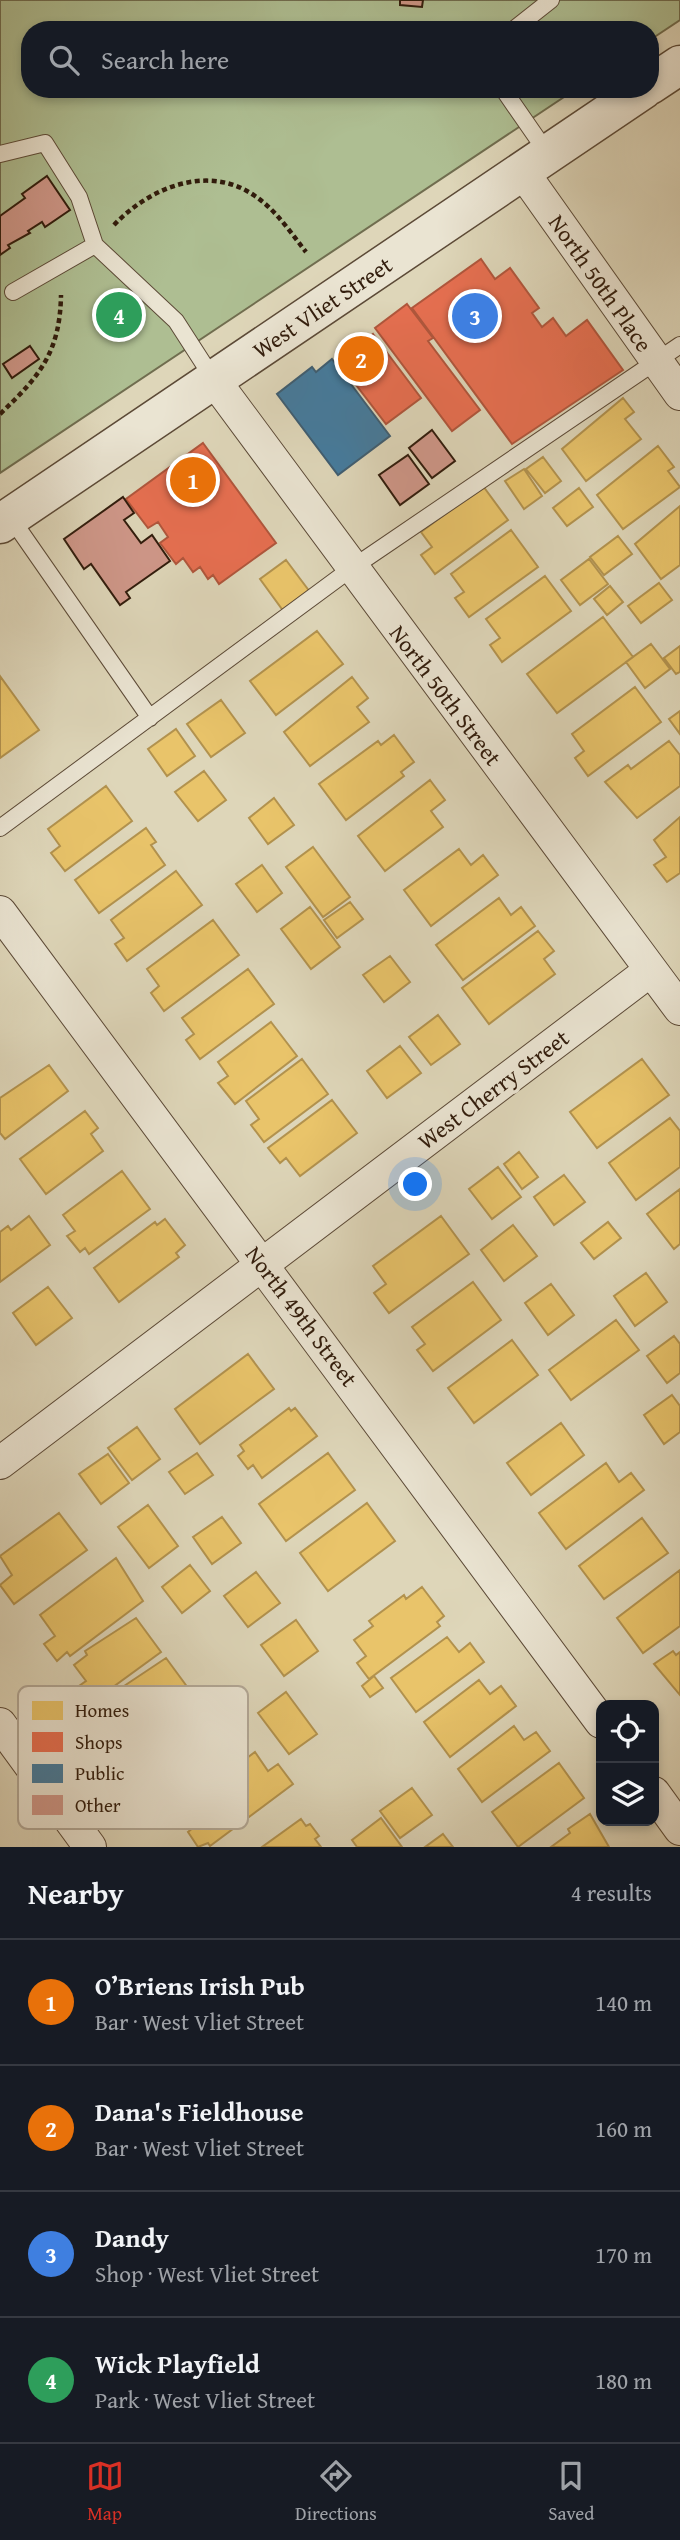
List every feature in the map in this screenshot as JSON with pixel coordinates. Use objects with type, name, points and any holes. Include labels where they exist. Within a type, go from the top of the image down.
[{"type":"street","points":[[659,79],[680,65]]},
{"type":"street","name":"West Vliet Street","points":[[5,521],[631,98]]},
{"type":"street","name":"North 50th Place","points":[[535,163],[668,353],[680,394]]},
{"type":"street","name":"North 50th Street","points":[[214,380],[680,1009]]},
{"type":"street","name":"North 49th Street","points":[[0,912],[596,1715]]},
{"type":"street","name":"West Cherry Street","points":[[0,1463],[651,970]]},
{"type":"street","points":[[0,1724],[18,1749]]},
{"type":"street","points":[[659,1800],[680,1829]]},
{"type":"street","points":[[77,1829],[90,1847]]},
{"type":"lane","points":[[524,21],[551,0]]},
{"type":"lane","points":[[507,98],[535,163]]},
{"type":"lane","points":[[0,154],[45,143],[79,197],[95,244],[176,321],[214,380]]},
{"type":"lane","points":[[13,292],[95,244]]},
{"type":"lane","points":[[0,828],[352,568],[668,353]]},
{"type":"lane","points":[[5,521],[150,718]]},
{"type":"path","points":[[95,244],[143,198],[164,188],[190,182],[213,182],[224,183],[254,195],[277,215],[306,252]]},
{"type":"path","points":[[0,414],[41,371],[52,351],[60,322],[58,266]]},
{"type":"green space","points":[[0,0],[680,0],[680,20],[659,34],[659,21],[21,21],[21,98],[562,98],[0,473]]},
{"type":"building: Homes","points":[[623,398],[634,412],[625,419],[641,439],[586,481],[562,449]]},
{"type":"building: Homes","points":[[658,446],[674,467],[668,471],[680,487],[623,529],[597,495]]},
{"type":"building: Homes","points":[[543,457],[561,481],[545,493],[526,469]]},
{"type":"building: Homes","points":[[524,469],[542,496],[524,509],[505,481]]},
{"type":"building: Homes","points":[[483,486],[508,520],[435,574],[421,555],[432,547],[421,532]]},
{"type":"building: Homes","points":[[579,488],[593,507],[567,526],[553,508]]},
{"type":"building: Homes","points":[[680,506],[680,565],[661,579],[635,544]]},
{"type":"building: Homes","points":[[511,530],[538,567],[469,617],[455,598],[464,592],[451,574]]},
{"type":"building: Homes","points":[[618,536],[632,554],[604,575],[590,557]]},
{"type":"building: Homes","points":[[589,559],[608,584],[580,605],[561,580]]},
{"type":"building: Homes","points":[[286,560],[313,596],[287,616],[260,579]]},
{"type":"building: Homes","points":[[545,576],[571,611],[502,662],[490,645],[500,638],[486,619]]},
{"type":"building: Homes","points":[[659,583],[672,600],[641,623],[628,606]]},
{"type":"building: Homes","points":[[610,586],[623,602],[607,615],[594,599]]},
{"type":"building: Homes","points":[[603,617],[633,657],[557,713],[527,674]]},
{"type":"building: Homes","points":[[317,631],[343,664],[276,715],[250,681]]},
{"type":"building: Homes","points":[[651,644],[670,669],[645,688],[626,662]]},
{"type":"building: Homes","points":[[680,646],[680,672],[676,674],[664,658]]},
{"type":"building: Homes","points":[[0,676],[39,730],[0,758]]},
{"type":"building: Homes","points":[[352,677],[368,698],[357,707],[369,722],[310,766],[284,732]]},
{"type":"building: Homes","points":[[635,687],[661,722],[588,776],[575,758],[584,751],[572,734]]},
{"type":"building: Homes","points":[[221,700],[245,733],[211,757],[187,724]]},
{"type":"building: Homes","points":[[680,711],[680,734],[669,719]]},
{"type":"building: Homes","points":[[176,729],[195,756],[167,776],[148,749]]},
{"type":"building: Homes","points":[[394,735],[414,762],[401,772],[404,776],[346,820],[319,784],[378,741],[381,745]]},
{"type":"building: Homes","points":[[669,741],[680,755],[680,786],[637,818],[605,782],[628,765],[631,769]]},
{"type":"building: Homes","points":[[204,771],[226,800],[198,821],[175,792]]},
{"type":"building: Homes","points":[[430,780],[445,800],[431,811],[443,827],[385,871],[358,836]]},
{"type":"building: Homes","points":[[106,786],[132,821],[65,871],[51,853],[60,846],[48,829]]},
{"type":"building: Homes","points":[[274,798],[294,825],[268,844],[249,818]]},
{"type":"building: Homes","points":[[680,817],[680,873],[667,882],[654,865],[666,857],[654,840]]},
{"type":"building: Homes","points":[[146,828],[156,842],[151,845],[165,865],[99,913],[75,880]]},
{"type":"building: Homes","points":[[313,847],[350,897],[323,917],[286,867]]},
{"type":"building: Homes","points":[[459,849],[471,865],[483,855],[498,875],[431,926],[404,890]]},
{"type":"building: Homes","points":[[262,865],[282,893],[257,912],[236,884]]},
{"type":"building: Homes","points":[[176,871],[202,905],[127,961],[115,944],[124,938],[111,920]]},
{"type":"building: Homes","points":[[499,898],[511,915],[521,907],[535,926],[463,980],[436,945]]},
{"type":"building: Homes","points":[[350,902],[363,919],[337,938],[324,920]]},
{"type":"building: Homes","points":[[310,907],[340,947],[311,969],[281,929]]},
{"type":"building: Homes","points":[[213,920],[239,955],[164,1011],[151,993],[159,986],[147,969]]},
{"type":"building: Homes","points":[[538,931],[554,951],[544,959],[555,974],[489,1024],[462,988]]},
{"type":"building: Homes","points":[[390,956],[410,982],[384,1002],[363,975]]},
{"type":"building: Homes","points":[[248,969],[274,1004],[200,1059],[186,1040],[194,1034],[182,1018]]},
{"type":"building: Homes","points":[[438,1015],[460,1044],[431,1065],[409,1037]]},
{"type":"building: Homes","points":[[271,1022],[297,1056],[235,1104],[218,1083],[228,1076],[218,1062]]},
{"type":"building: Homes","points":[[400,1046],[421,1073],[387,1098],[367,1071]]},
{"type":"building: Homes","points":[[302,1059],[328,1094],[264,1142],[251,1125],[259,1119],[246,1101]]},
{"type":"building: Homes","points":[[642,1059],[669,1095],[597,1148],[570,1112]]},
{"type":"building: Homes","points":[[49,1065],[68,1091],[5,1139],[0,1133],[0,1098]]},
{"type":"building: Homes","points":[[332,1100],[357,1133],[300,1176],[286,1158],[280,1163],[268,1148]]},
{"type":"building: Homes","points":[[85,1111],[98,1128],[91,1134],[103,1151],[46,1194],[20,1159]]},
{"type":"building: Homes","points":[[670,1118],[680,1131],[680,1167],[636,1200],[609,1163]]},
{"type":"building: Homes","points":[[519,1152],[538,1177],[522,1189],[504,1164]]},
{"type":"building: Homes","points":[[498,1167],[521,1197],[492,1219],[469,1189]]},
{"type":"building: Homes","points":[[122,1171],[150,1209],[89,1254],[85,1248],[80,1252],[67,1236],[75,1231],[63,1215]]},
{"type":"building: Homes","points":[[564,1175],[585,1202],[554,1225],[534,1197]]},
{"type":"building: Homes","points":[[680,1189],[680,1244],[674,1249],[647,1214]]},
{"type":"building: Homes","points":[[29,1216],[50,1245],[0,1282],[0,1232],[8,1226],[11,1230]]},
{"type":"building: Homes","points":[[441,1216],[469,1254],[389,1313],[374,1293],[386,1284],[373,1266]]},
{"type":"building: Homes","points":[[165,1219],[185,1245],[176,1253],[179,1257],[119,1302],[94,1268],[155,1222],[157,1225]]},
{"type":"building: Homes","points":[[608,1222],[621,1238],[594,1259],[581,1243]]},
{"type":"building: Homes","points":[[513,1225],[537,1256],[504,1281],[481,1250]]},
{"type":"building: Homes","points":[[646,1273],[667,1302],[635,1326],[614,1296]]},
{"type":"building: Homes","points":[[473,1282],[501,1320],[433,1371],[417,1350],[425,1344],[412,1327]]},
{"type":"building: Homes","points":[[551,1284],[574,1315],[548,1335],[525,1303]]},
{"type":"building: Homes","points":[[48,1287],[72,1318],[36,1345],[13,1313]]},
{"type":"building: Homes","points":[[616,1320],[639,1350],[571,1400],[549,1370]]},
{"type":"building: Homes","points":[[674,1336],[680,1344],[680,1373],[667,1383],[647,1356]]},
{"type":"building: Homes","points":[[512,1340],[538,1375],[474,1423],[448,1388]]},
{"type":"building: Homes","points":[[248,1354],[274,1389],[200,1444],[175,1409]]},
{"type":"building: Homes","points":[[672,1395],[680,1406],[680,1432],[664,1444],[644,1415]]},
{"type":"building: Homes","points":[[289,1408],[291,1411],[295,1408],[317,1436],[262,1478],[253,1465],[248,1469],[238,1456],[244,1451],[240,1445]]},
{"type":"building: Homes","points":[[561,1423],[584,1455],[531,1495],[507,1463]]},
{"type":"building: Homes","points":[[137,1427],[160,1459],[132,1480],[108,1448]]},
{"type":"building: Homes","points":[[197,1453],[213,1475],[185,1494],[169,1472]]},
{"type":"building: Homes","points":[[328,1453],[355,1490],[286,1541],[259,1504]]},
{"type":"building: Homes","points":[[108,1454],[129,1483],[101,1504],[79,1474]]},
{"type":"building: Homes","points":[[606,1463],[619,1482],[631,1473],[644,1490],[566,1549],[539,1513]]},
{"type":"building: Homes","points":[[367,1503],[395,1541],[328,1591],[300,1553]]},
{"type":"building: Homes","points":[[148,1505],[178,1546],[149,1568],[118,1527]]},
{"type":"building: Homes","points":[[59,1513],[87,1550],[14,1604],[0,1585],[12,1575],[0,1556]]},
{"type":"building: Homes","points":[[222,1517],[241,1543],[212,1564],[193,1537]]},
{"type":"building: Homes","points":[[642,1518],[668,1553],[604,1599],[579,1566]]},
{"type":"building: Homes","points":[[116,1558],[143,1601],[70,1656],[67,1652],[57,1661],[44,1644],[55,1636],[40,1615]]},
{"type":"building: Homes","points":[[190,1565],[210,1591],[182,1613],[162,1587]]},
{"type":"building: Homes","points":[[680,1570],[680,1626],[643,1653],[617,1618]]},
{"type":"building: Homes","points":[[256,1572],[280,1603],[248,1627],[224,1596]]},
{"type":"building: Homes","points":[[422,1587],[444,1616],[437,1622],[440,1626],[369,1679],[357,1663],[366,1656],[354,1640],[373,1626],[369,1621],[404,1595],[406,1599]]},
{"type":"building: Homes","points":[[136,1618],[161,1652],[114,1686],[79,1686],[86,1681],[74,1665],[87,1655],[85,1651]]},
{"type":"building: Homes","points":[[296,1620],[318,1651],[284,1676],[261,1645]]},
{"type":"building: Homes","points":[[447,1637],[459,1652],[470,1643],[484,1662],[416,1712],[391,1678]]},
{"type":"building: Homes","points":[[673,1651],[676,1655],[680,1652],[680,1695],[654,1664]]},
{"type":"building: Homes","points":[[166,1658],[187,1686],[124,1686]]},
{"type":"building: Homes","points":[[374,1676],[383,1688],[370,1697],[362,1686]]},
{"type":"building: Homes","points":[[479,1680],[490,1694],[501,1686],[516,1706],[450,1757],[424,1722]]},
{"type":"building: Homes","points":[[286,1692],[317,1734],[289,1754],[258,1713]]},
{"type":"building: Homes","points":[[514,1726],[524,1740],[536,1732],[550,1751],[482,1802],[458,1769]]},
{"type":"building: Homes","points":[[255,1752],[268,1771],[278,1764],[293,1784],[248,1818],[248,1757]]},
{"type":"building: Homes","points":[[559,1763],[584,1798],[518,1847],[492,1812]]},
{"type":"building: Homes","points":[[412,1788],[432,1815],[400,1838],[380,1811]]},
{"type":"building: Homes","points":[[590,1814],[609,1847],[551,1847],[570,1833],[568,1829]]},
{"type":"building: Homes","points":[[381,1818],[402,1847],[357,1847],[352,1840]]},
{"type":"building: Homes","points":[[301,1819],[306,1826],[310,1824],[319,1836],[315,1839],[321,1847],[262,1847]]},
{"type":"building: Homes","points":[[192,1829],[233,1829],[210,1846],[208,1843],[198,1847],[188,1832]]},
{"type":"building: Homes","points":[[443,1834],[453,1847],[425,1847]]},
{"type":"building: Shops","points":[[481,259],[495,279],[510,268],[539,308],[532,313],[542,327],[553,318],[566,336],[587,320],[623,370],[512,444],[412,308]]},
{"type":"building: Shops","points":[[407,304],[433,338],[428,341],[480,410],[452,431],[375,328]]},
{"type":"building: Shops","points":[[373,334],[421,398],[386,424],[337,360],[346,354],[343,349],[360,335],[364,341]]},
{"type":"building: Shops","points":[[203,443],[276,543],[219,584],[213,575],[208,579],[200,567],[193,572],[183,558],[176,564],[160,543],[168,537],[158,522],[148,528],[126,499]]},
{"type":"building: Public","points":[[332,359],[390,436],[338,475],[277,394],[312,367],[316,372]]},
{"type":"building: Other","points":[[400,0],[423,0],[422,7],[400,5]]},
{"type":"building: Other","points":[[47,176],[70,210],[45,227],[42,222],[28,231],[30,233],[8,245],[10,248],[0,255],[0,216],[25,198],[22,194]]},
{"type":"building: Other","points":[[30,346],[39,359],[12,378],[3,364]]},
{"type":"building: Other","points":[[432,430],[455,461],[432,478],[409,448]]},
{"type":"building: Other","points":[[408,455],[429,484],[400,505],[379,475]]},
{"type":"building: Other","points":[[123,497],[134,513],[124,520],[141,543],[152,535],[170,561],[126,592],[130,598],[120,605],[91,564],[84,569],[64,539]]},
{"type":"place","name":"Wick Playfield","points":[[119,315]]},
{"type":"place","name":"Dandy","points":[[475,316]]},
{"type":"place","name":"Dana's Fieldhouse","points":[[361,359]]},
{"type":"place","name":"O’Briens Irish Pub","points":[[193,480]]}]
